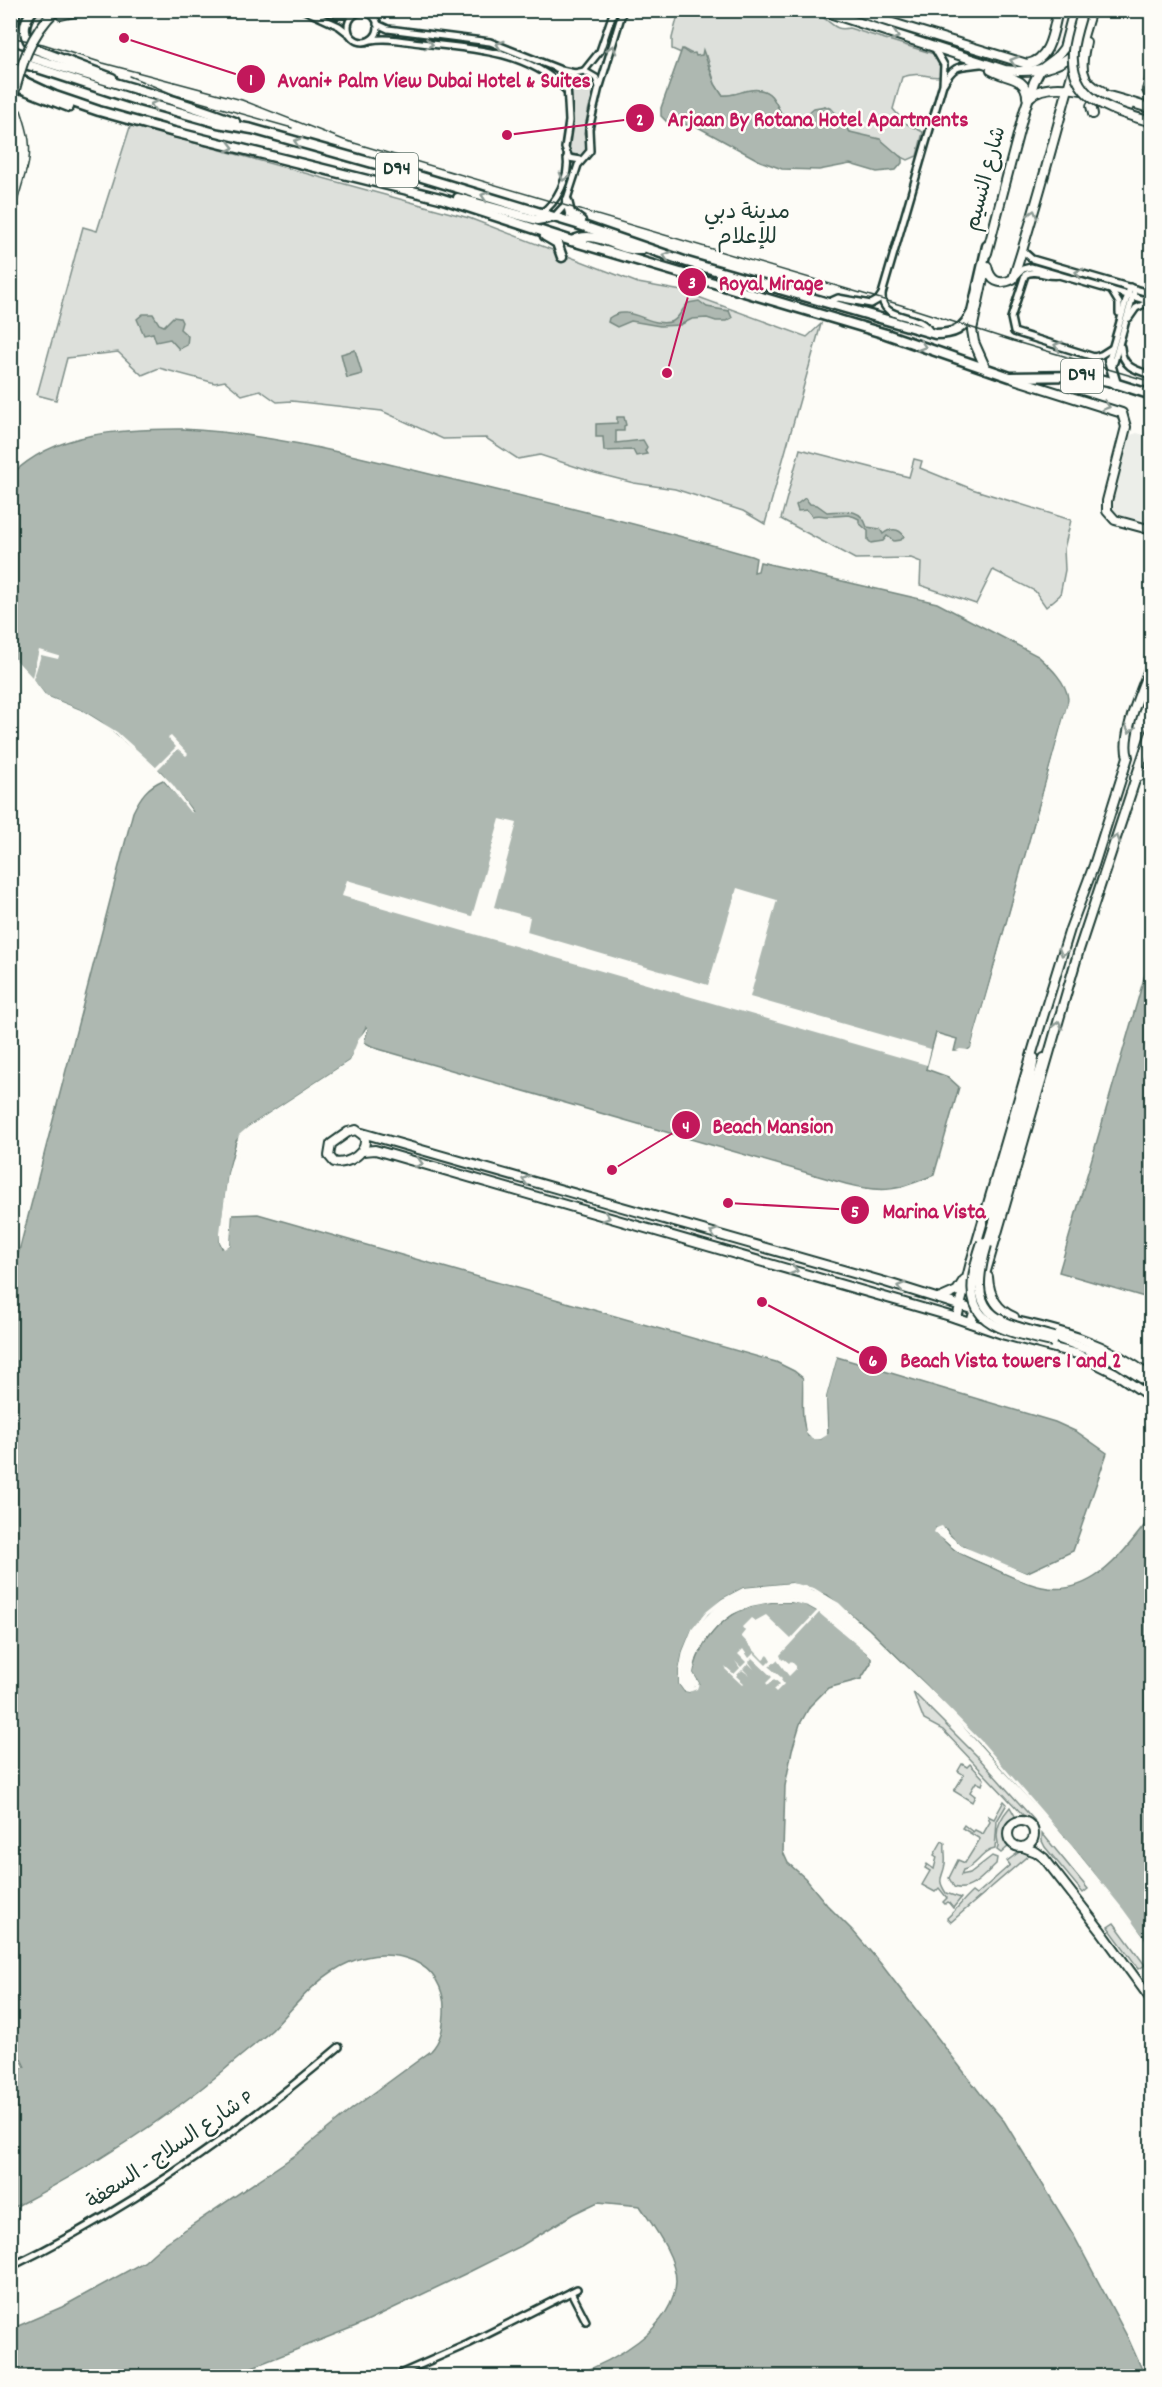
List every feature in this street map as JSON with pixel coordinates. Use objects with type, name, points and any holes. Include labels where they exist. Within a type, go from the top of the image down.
[{"type":"main road","points":[[10,28],[14,22],[15,10]]},
{"type":"main road","points":[[33,10],[26,21],[25,31],[28,41],[36,49],[76,66],[165,95],[174,101]]},
{"type":"main road","points":[[10,50],[62,69],[174,101],[252,129]]},
{"type":"main road","name":"D94","points":[[10,59],[136,100],[218,123],[252,129],[541,213],[647,249],[932,333]]},
{"type":"main road","name":"D94","points":[[10,75],[70,102],[174,132],[440,198],[572,241],[824,314],[958,357],[1010,377],[1075,375],[1152,395]]},
{"type":"main road","points":[[10,84],[69,107],[154,131],[174,132]]},
{"type":"main road","points":[[440,198],[451,196],[537,220],[554,217]]},
{"type":"main road","points":[[567,201],[573,217],[599,228],[608,236]]},
{"type":"main road","points":[[527,226],[554,241],[559,246],[562,257]]},
{"type":"main road","points":[[572,241],[591,236],[631,250],[647,249]]},
{"type":"main road","points":[[932,333],[955,332],[968,320],[972,312],[987,246]]},
{"type":"main road","points":[[1108,360],[1116,384]]},
{"type":"street","points":[[10,108],[26,51],[40,27],[59,13],[83,10]]},
{"type":"street","points":[[304,10],[339,26],[361,42],[388,39],[465,46],[489,51],[544,72],[566,90]]},
{"type":"street","points":[[325,10],[336,15],[358,12],[375,14],[378,24],[377,31],[371,40]]},
{"type":"street","points":[[378,24],[393,29],[490,42],[574,73],[584,71],[600,51],[614,10]]},
{"type":"street","points":[[554,217],[567,201],[581,160],[590,152],[589,129],[599,87],[623,10]]},
{"type":"street","points":[[820,10],[935,49],[1015,72],[1040,70],[1064,61],[1079,50]]},
{"type":"street","points":[[852,11],[1027,64],[1037,61],[1044,54],[1058,10]]},
{"type":"street","name":"شارع النسيم","points":[[986,369],[974,342],[972,330],[987,264],[987,246],[1028,100],[1040,70],[1056,58],[1064,48],[1074,10]]},
{"type":"street","points":[[1083,10],[1072,56],[1074,69],[1081,86],[1093,100],[1104,107],[1152,122]]},
{"type":"street","points":[[1013,279],[1091,10]]},
{"type":"street","points":[[349,34],[348,22],[358,12]]},
{"type":"street","points":[[1087,21],[1088,31],[1081,61],[1082,72],[1089,84],[1111,97]]},
{"type":"street","points":[[932,333],[921,321],[888,311],[882,301],[882,294],[943,84],[944,65],[935,49]]},
{"type":"street","points":[[943,84],[957,67],[983,64],[995,73],[1023,83],[1027,90],[1028,100]]},
{"type":"street","points":[[1152,70],[1146,90],[1152,105]]},
{"type":"street","points":[[584,71],[596,78],[599,87]]},
{"type":"street","points":[[541,213],[558,198],[567,165],[564,148],[569,114],[566,90],[568,80],[574,73]]},
{"type":"street","points":[[1028,100],[1036,91],[1046,88],[1111,97],[1152,109]]},
{"type":"street","points":[[1046,88],[1059,93],[1062,97],[1059,125]]},
{"type":"street","points":[[1093,114],[1091,106],[1098,100],[1119,105],[1140,106]]},
{"type":"street","points":[[567,155],[573,160],[581,160]]},
{"type":"street","points":[[1023,250],[1032,259],[1152,294]]},
{"type":"street","points":[[987,264],[989,274],[996,282],[1005,283],[1029,267],[1150,302]]},
{"type":"street","points":[[1059,275],[1032,272],[1025,275],[1011,318],[1014,332],[1094,357],[1112,348]]},
{"type":"street","points":[[1130,296],[1108,360],[1114,362],[1132,288]]},
{"type":"street","points":[[1111,291],[1119,306],[1117,332]]},
{"type":"street","points":[[829,302],[838,298],[871,304],[882,294]]},
{"type":"street","points":[[1124,327],[1134,309],[1150,302]]},
{"type":"street","points":[[1120,342],[1126,364],[1133,369],[1152,375]]},
{"type":"street","points":[[1010,377],[1122,412],[1126,427],[1107,501],[1107,511],[1115,520],[1152,530]]},
{"type":"street","points":[[957,1318],[1030,1050],[1094,865],[1128,757],[1126,749],[1128,731],[1152,661]]},
{"type":"street","points":[[971,1323],[1052,1058],[1053,1044],[1088,924],[1152,729]]},
{"type":"street","points":[[1135,778],[1147,773]]},
{"type":"street","points":[[1088,924],[1082,925],[1079,920],[1095,878],[1094,865]]},
{"type":"street","points":[[1095,902],[1105,896]]},
{"type":"street","points":[[984,1244],[1036,1079],[1048,1048],[1053,1044]]},
{"type":"street","points":[[1030,1050],[1035,1061],[984,1244],[979,1274],[979,1286],[988,1311],[1009,1325],[1108,1357],[1152,1385]]},
{"type":"street","points":[[1152,1378],[1129,1361],[1091,1341],[1058,1330],[975,1310],[356,1130],[334,1141],[328,1152],[334,1162],[342,1163],[363,1151],[371,1150],[398,1157],[957,1318],[1077,1354],[1115,1373],[1152,1398]]},
{"type":"street","points":[[362,1133],[366,1142],[363,1151]]},
{"type":"street","points":[[1024,1144],[1027,1156]]},
{"type":"street","points":[[398,1157],[398,1150],[401,1147],[421,1149]]},
{"type":"street","points":[[989,1180],[992,1190]]},
{"type":"street","points":[[508,1195],[518,1191]]},
{"type":"street","points":[[555,1202],[553,1196],[557,1192],[591,1201],[601,1200]]},
{"type":"street","points":[[575,1208],[581,1216]]},
{"type":"street","points":[[754,1259],[748,1252],[749,1249],[772,1254],[774,1251]]},
{"type":"street","points":[[938,1299],[960,1288],[971,1262]]},
{"type":"street","points":[[988,1270],[988,1285],[995,1303],[1003,1312],[1023,1322]]},
{"type":"street","points":[[1053,1340],[1107,1363],[1152,1392]]},
{"type":"street","points":[[1044,1858],[1033,1828],[1028,1822],[1019,1821],[1012,1824],[1008,1833],[1010,1841],[1044,1858],[1152,2001]]},
{"type":"street","points":[[1023,1847],[1031,1844],[1035,1836]]},
{"type":"street","name":"شارع السلاج - السعفة P","points":[[10,2267],[105,2216],[171,2175],[243,2125],[339,2047]]},
{"type":"street","points":[[395,2376],[468,2344],[577,2289]]},
{"type":"street","points":[[571,2292],[586,2320]]},
{"type":"shaded area","points":[[679,11],[807,11],[837,27],[849,28],[934,54],[942,67],[943,76],[915,74],[902,77],[893,109],[905,123],[923,132],[917,156],[908,160],[850,132],[836,113],[825,106],[791,124],[782,116],[774,100],[766,92],[751,90],[722,95],[715,84],[707,56],[696,56],[683,49],[681,53],[672,49],[672,38]]},
{"type":"shaded area","points":[[682,49],[689,54],[695,53],[696,56],[702,55],[703,50],[715,84],[722,95],[755,89],[766,92],[771,95],[783,116],[791,124],[795,124],[814,108],[825,106],[832,109],[850,132],[880,139],[902,158],[902,163],[896,170],[877,172],[850,164],[819,170],[782,169],[760,161],[696,126],[667,122],[661,116],[661,108]]},
{"type":"shaded area","points":[[585,74],[593,80],[595,93],[589,107],[584,133],[587,143],[586,153],[581,158],[574,158],[567,146],[573,124],[571,86],[575,78]]},
{"type":"shaded area","points":[[130,127],[469,218],[638,283],[682,291],[807,337],[821,324],[765,524],[743,511],[675,489],[634,483],[540,455],[518,459],[486,438],[443,439],[382,411],[292,401],[277,402],[260,390],[242,395],[225,381],[215,383],[159,368],[142,375],[118,352],[67,358],[56,400],[37,395],[83,227],[97,231]]},
{"type":"shaded area","points":[[699,301],[707,307],[729,311],[732,318],[726,321],[707,318],[692,319],[680,325],[660,326],[631,321],[617,327],[608,322],[609,318],[625,313],[665,323],[677,318],[688,303]]},
{"type":"shaded area","points":[[143,314],[153,314],[159,324],[164,326],[173,317],[180,318],[182,322],[180,329],[188,336],[187,345],[179,349],[170,339],[156,342],[153,333],[144,335],[137,319]]},
{"type":"shaded area","points":[[355,350],[362,374],[347,378],[341,354]]},
{"type":"shaded area","points":[[617,417],[624,417],[626,425],[624,431],[616,431],[616,443],[643,440],[647,447],[645,451],[647,454],[636,456],[633,450],[604,451],[603,437],[596,437],[596,424],[617,423]]},
{"type":"shaded area","points":[[182,429],[249,435],[348,454],[599,515],[751,556],[756,558],[754,572],[758,571],[760,562],[937,603],[1038,656],[1057,675],[1067,693],[1067,708],[971,1048],[966,1051],[954,1051],[957,1039],[936,1033],[926,1069],[948,1077],[959,1087],[934,1175],[891,1189],[871,1189],[846,1184],[375,1048],[364,1042],[368,1029],[366,1027],[349,1061],[248,1127],[236,1141],[228,1173],[220,1242],[222,1248],[230,1245],[232,1215],[258,1214],[776,1362],[803,1378],[803,1416],[808,1436],[821,1439],[828,1432],[826,1397],[837,1357],[1055,1422],[1077,1432],[1107,1453],[1073,1551],[1026,1573],[970,1550],[952,1537],[946,1529],[936,1528],[945,1542],[964,1555],[1027,1583],[1060,1589],[1092,1579],[1105,1569],[1130,1544],[1151,1517],[1151,1947],[1073,1847],[927,1686],[869,1629],[827,1595],[791,1583],[743,1588],[722,1599],[692,1630],[683,1651],[679,1684],[684,1691],[689,1692],[699,1683],[693,1673],[697,1658],[704,1645],[723,1622],[748,1607],[763,1603],[791,1602],[810,1607],[835,1623],[871,1657],[871,1663],[861,1679],[828,1688],[810,1706],[800,1724],[785,1786],[783,1852],[788,1863],[805,1878],[881,1964],[1004,2121],[1073,2234],[1128,2338],[1145,2376],[572,2376],[622,2352],[653,2328],[665,2314],[673,2298],[676,2281],[668,2252],[640,2206],[598,2202],[573,2214],[521,2246],[356,2326],[230,2376],[11,2376],[11,2329],[62,2307],[144,2262],[164,2244],[297,2154],[352,2109],[431,2051],[439,2038],[444,2019],[443,1996],[436,1981],[427,1969],[414,1961],[399,1956],[383,1955],[350,1962],[317,1983],[272,2030],[173,2110],[67,2179],[11,2209],[11,2072],[25,2067],[21,2059],[10,2063],[11,1282],[133,812],[145,793],[163,780],[193,812],[161,772],[101,722],[83,711],[46,696],[11,654],[11,475],[29,460],[69,441],[113,432]]},
{"type":"shaded area","points":[[1137,433],[1151,437],[1151,521],[1117,516],[1110,505],[1128,436]]},
{"type":"shaded area","points":[[800,449],[909,477],[914,459],[922,461],[920,468],[972,489],[1071,520],[1064,549],[1065,570],[1060,595],[1046,607],[1035,591],[993,570],[976,604],[920,585],[921,562],[911,558],[855,559],[781,519]]},
{"type":"shaded area","points":[[805,498],[810,504],[817,505],[827,512],[856,513],[861,516],[867,527],[880,529],[883,534],[894,530],[900,531],[904,536],[901,540],[894,541],[887,536],[883,541],[871,543],[868,540],[868,531],[855,517],[847,515],[812,516],[807,510],[798,511],[796,505]]},
{"type":"shaded area","points":[[1151,954],[1152,1299],[1059,1272]]},
{"type":"shaded area","points":[[913,1692],[977,1756],[1035,1821],[1023,1815],[943,1730],[924,1720]]},
{"type":"shaded area","points":[[962,1764],[967,1767],[970,1764],[984,1779],[982,1785],[976,1782],[970,1792],[975,1796],[972,1802],[954,1791],[964,1775],[958,1771]]},
{"type":"shaded area","points":[[1004,1801],[1007,1804],[997,1821],[995,1849],[990,1850],[972,1866],[963,1870],[961,1875],[970,1873],[992,1856],[997,1858],[996,1864],[972,1885],[954,1887],[949,1878],[958,1860],[965,1863],[980,1839],[962,1828],[964,1825],[973,1832],[975,1830],[983,1834],[990,1822],[988,1816],[994,1819]]},
{"type":"shaded area","points":[[1010,1807],[1015,1816],[1006,1830],[1009,1846],[1001,1853],[997,1850],[997,1831]]},
{"type":"shaded area","points":[[1042,1833],[1088,1889],[1083,1893],[1045,1847]]},
{"type":"shaded area","points":[[942,1841],[945,1843],[945,1861],[941,1884],[946,1893],[961,1898],[953,1908],[948,1902],[945,1904],[943,1902],[947,1898],[939,1888],[935,1892],[922,1885],[930,1871],[925,1868],[927,1864],[934,1869],[937,1857],[934,1855]]},
{"type":"shaded area","points":[[1022,1850],[1031,1853],[951,1922],[947,1918],[972,1892],[976,1895],[1010,1865],[1007,1861]]},
{"type":"shaded area","points":[[1114,1923],[1145,1965],[1139,1969],[1108,1927]]},
{"type":"pier","points":[[39,650],[59,656],[58,659],[41,655],[33,679],[46,696],[83,711],[117,732],[156,767],[176,747],[168,738],[171,736],[188,754],[186,756],[178,749],[158,769],[193,813],[159,774],[115,734],[82,714],[40,695],[10,658],[11,654],[32,677]]},
{"type":"pier","points":[[1070,695],[1071,700],[1045,800],[973,1049],[967,1054],[956,1051],[971,1048]]},
{"type":"pier","points":[[500,819],[517,823],[494,907],[530,917],[527,932],[708,985],[737,888],[777,900],[750,997],[931,1049],[927,1065],[342,896],[347,880],[472,916]]},
{"type":"pier","points":[[368,1027],[363,1045],[361,1042],[351,1063],[242,1137],[231,1174],[223,1233],[225,1246],[229,1214],[232,1212],[230,1245],[224,1249],[220,1242],[220,1232],[228,1173],[239,1135],[349,1061],[359,1038]]},
{"type":"pier","points":[[834,1357],[837,1357],[826,1397],[827,1435],[821,1439],[812,1439],[806,1433],[803,1374],[806,1378],[809,1432],[813,1436],[821,1436],[825,1431],[823,1396]]},
{"type":"pier","points":[[942,1526],[962,1546],[1026,1573],[1026,1576],[960,1549],[941,1529],[938,1530],[961,1550],[1027,1580],[1029,1583],[960,1553],[934,1532],[936,1528]]},
{"type":"pier","points":[[792,1583],[814,1588],[839,1603],[927,1686],[984,1744],[1073,1847],[1123,1909],[1152,1950],[1071,1848],[982,1746],[867,1631],[826,1598],[813,1591],[791,1586],[744,1591],[724,1601],[708,1614],[695,1631],[686,1652],[682,1683],[686,1688],[694,1687],[696,1683],[690,1673],[694,1657],[703,1638],[716,1623],[731,1611],[771,1599],[792,1599],[819,1608],[874,1655],[874,1659],[819,1613],[780,1655],[782,1660],[789,1663],[791,1661],[796,1669],[789,1676],[777,1660],[769,1667],[782,1678],[784,1684],[776,1692],[774,1690],[780,1684],[774,1679],[768,1685],[766,1683],[772,1677],[752,1658],[749,1662],[754,1669],[748,1663],[743,1669],[749,1675],[742,1670],[736,1676],[744,1683],[742,1685],[725,1669],[726,1667],[734,1674],[740,1668],[735,1661],[741,1667],[746,1662],[738,1654],[743,1649],[749,1658],[754,1653],[766,1665],[771,1660],[768,1655],[763,1660],[741,1636],[745,1631],[742,1627],[751,1618],[755,1621],[766,1615],[791,1639],[817,1611],[791,1602],[771,1602],[751,1606],[732,1614],[718,1625],[705,1640],[696,1658],[693,1673],[699,1683],[697,1689],[684,1691],[679,1684],[683,1651],[692,1629],[706,1612],[722,1599],[743,1588]]},
{"type":"tunnel","points":[[10,15],[54,16]]},
{"type":"tram line","points":[[10,37],[43,44],[103,63],[242,100],[344,140],[1152,382]]},
{"type":"tram line","points":[[129,76],[175,95],[292,128]]},
{"type":"railway","points":[[21,110],[29,140],[30,154],[27,170]]},
{"type":"railway","points":[[10,226],[27,168]]},
{"type":"place","name":"Avani+ Palm View Dubai Hotel & Suites","points":[[124,38]]},
{"type":"place","name":"Arjaan By Rotana Hotel Apartments","points":[[507,135]]},
{"type":"place","name":"Royal Mirage","points":[[667,373]]},
{"type":"place","name":"Beach Mansion","points":[[612,1170]]},
{"type":"place","name":"Marina Vista","points":[[728,1203]]},
{"type":"place","name":"Beach Vista towers 1 and 2","points":[[762,1302]]},
{"type":"district","name":"مدينة دبي للإعلام","points":[[747,226]]}]
